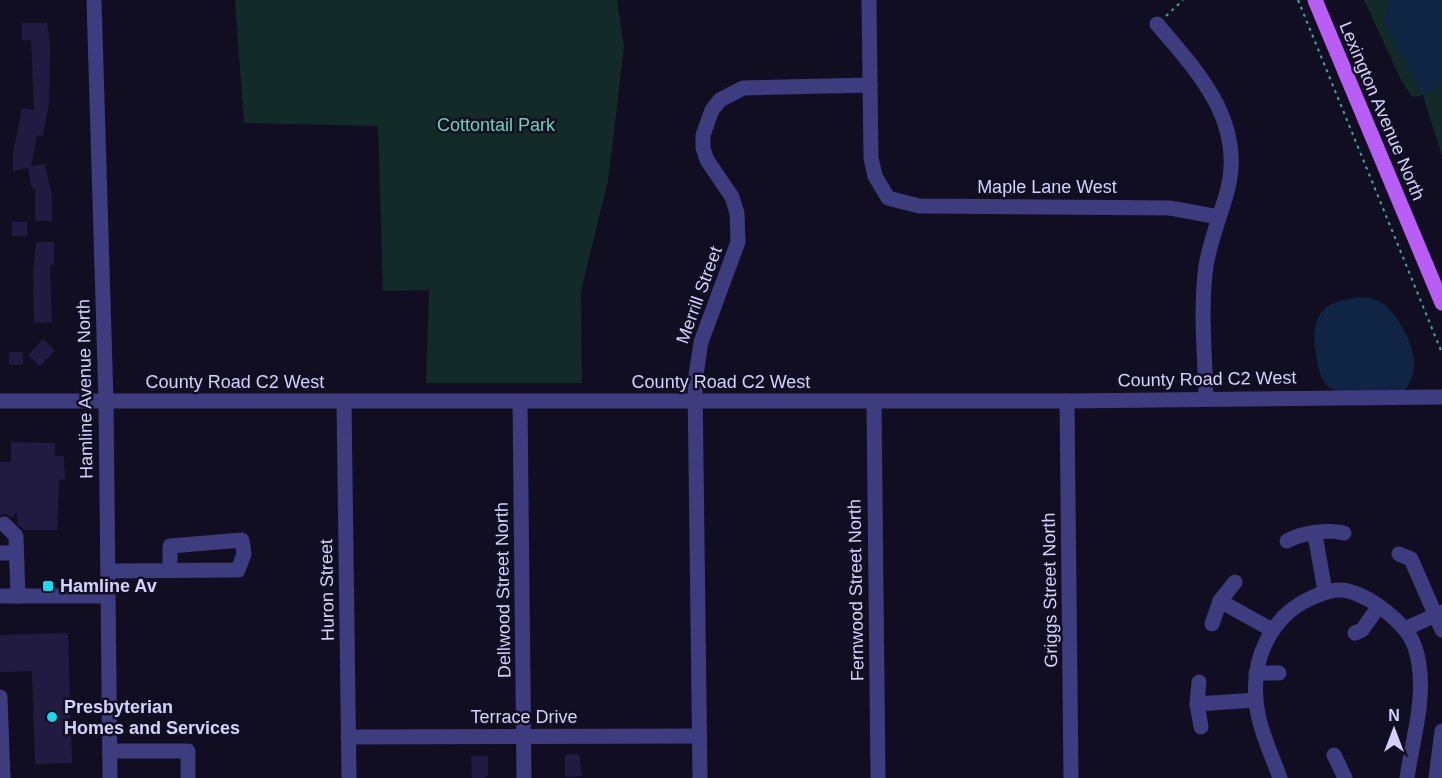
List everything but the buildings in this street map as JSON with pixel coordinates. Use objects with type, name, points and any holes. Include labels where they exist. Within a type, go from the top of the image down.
[{"type":"main road","name":"Lexington Avenue North","points":[[1315,0],[1442,303]]},
{"type":"street","name":"Hamline Avenue North","points":[[94,0],[106,402],[110,778]]},
{"type":"street","points":[[869,0],[870,85]]},
{"type":"street","points":[[1157,24],[1207,86],[1227,123],[1233,162],[1228,191],[1219,217],[1203,287],[1206,399]]},
{"type":"street","name":"Maple Lane West","points":[[870,85],[871,158],[879,187],[888,198],[919,206],[1170,207],[1219,217]]},
{"type":"street","name":"Merrill Street","points":[[700,778],[696,362],[701,342],[738,242],[737,213],[732,198],[707,159],[703,148],[703,135],[712,110],[720,100],[743,88],[870,85]]},
{"type":"street","name":"County Road C2 West","points":[[0,402],[1067,401],[1442,397]]},
{"type":"street","name":"Dellwood Street North","points":[[520,401],[524,778]]},
{"type":"street","name":"Fernwood Street North","points":[[874,401],[878,778]]},
{"type":"street","name":"Griggs Street North","points":[[1067,401],[1071,778]]},
{"type":"street","name":"Huron Street","points":[[344,402],[349,778]]},
{"type":"street","points":[[4,524],[16,536],[18,596]]},
{"type":"street","points":[[1287,541],[1300,534],[1315,535],[1332,530],[1344,533]]},
{"type":"street","points":[[1315,535],[1325,591]]},
{"type":"street","points":[[108,571],[238,570],[244,554],[242,540],[170,546],[170,570]]},
{"type":"street","points":[[0,553],[16,554]]},
{"type":"street","points":[[1399,554],[1411,559],[1439,614],[1442,630]]},
{"type":"street","points":[[1212,624],[1220,601],[1235,582]]},
{"type":"street","points":[[1280,778],[1262,731],[1256,700],[1256,673],[1263,648],[1272,630],[1294,606],[1325,591],[1347,590],[1369,598],[1407,628],[1419,664],[1420,692],[1407,778]]},
{"type":"street","points":[[0,596],[108,596]]},
{"type":"street","points":[[1220,601],[1272,630]]},
{"type":"street","points":[[1355,633],[1362,630],[1379,606]]},
{"type":"street","points":[[1407,628],[1439,614]]},
{"type":"street","points":[[1256,673],[1279,673]]},
{"type":"street","points":[[1199,682],[1197,704],[1201,727]]},
{"type":"street","points":[[0,697],[3,778]]},
{"type":"street","points":[[1197,704],[1256,700]]},
{"type":"street","points":[[1438,769],[1442,731]]},
{"type":"street","name":"Terrace Drive","points":[[348,737],[699,736]]},
{"type":"street","points":[[110,751],[188,752],[188,778]]},
{"type":"street","points":[[1334,755],[1344,778]]},
{"type":"path","points":[[1157,24],[1183,0]]},
{"type":"path","points":[[1298,0],[1442,353]]},
{"type":"green space","name":"Cottontail Park","points":[[235,0],[617,0],[624,47],[608,181],[581,291],[582,383],[426,383],[429,290],[383,291],[378,126],[244,123]]},
{"type":"green space","points":[[1364,0],[1442,0],[1442,156],[1423,95],[1412,97],[1402,82]]},
{"type":"water","points":[[1390,0],[1442,0],[1442,83],[1423,95],[1383,20]]},
{"type":"water","points":[[1368,297],[1383,304],[1391,311],[1403,328],[1412,348],[1414,368],[1403,393],[1365,396],[1346,394],[1330,388],[1320,373],[1314,340],[1318,318],[1323,310],[1341,301]]},
{"type":"place","name":"Hamline Av","points":[[48,586]]},
{"type":"place","name":"Presbyterian Homes and Services","points":[[52,717]]}]
